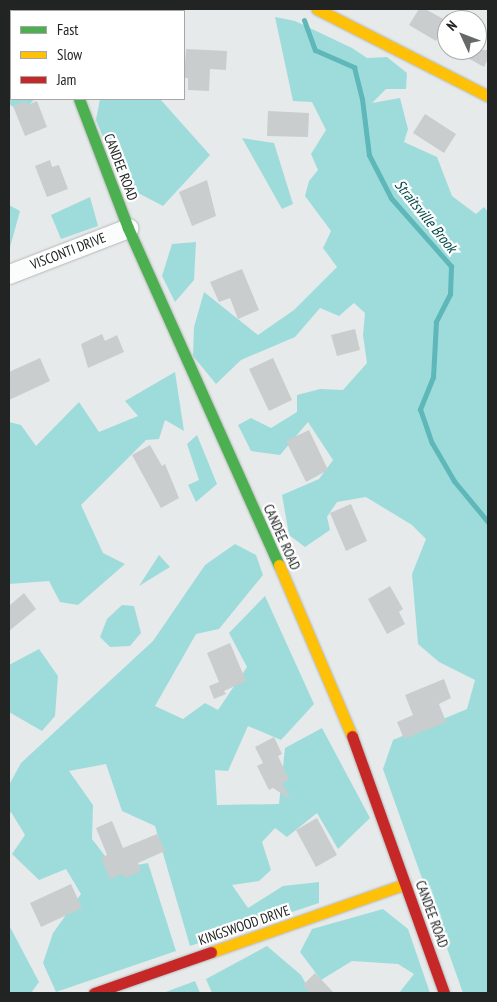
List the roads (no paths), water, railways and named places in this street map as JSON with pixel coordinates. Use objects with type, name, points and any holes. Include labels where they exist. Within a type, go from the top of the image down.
[{"type":"street","points":[[317,9],[488,96]]},
{"type":"street","name":"CANDEE ROAD","points":[[80,100],[128,228],[340,703],[444,993]]},
{"type":"street","name":"VISCONTI DRIVE","points":[[9,274],[128,228]]},
{"type":"street","name":"KINGSWOOD DRIVE","points":[[94,993],[405,884]]},
{"type":"waterway","name":"Straitsville Brook","points":[[304,20],[315,50],[354,67],[362,99],[369,155],[391,198],[451,266],[450,294],[436,322],[433,377],[420,409],[432,443],[454,481],[488,522]]}]
